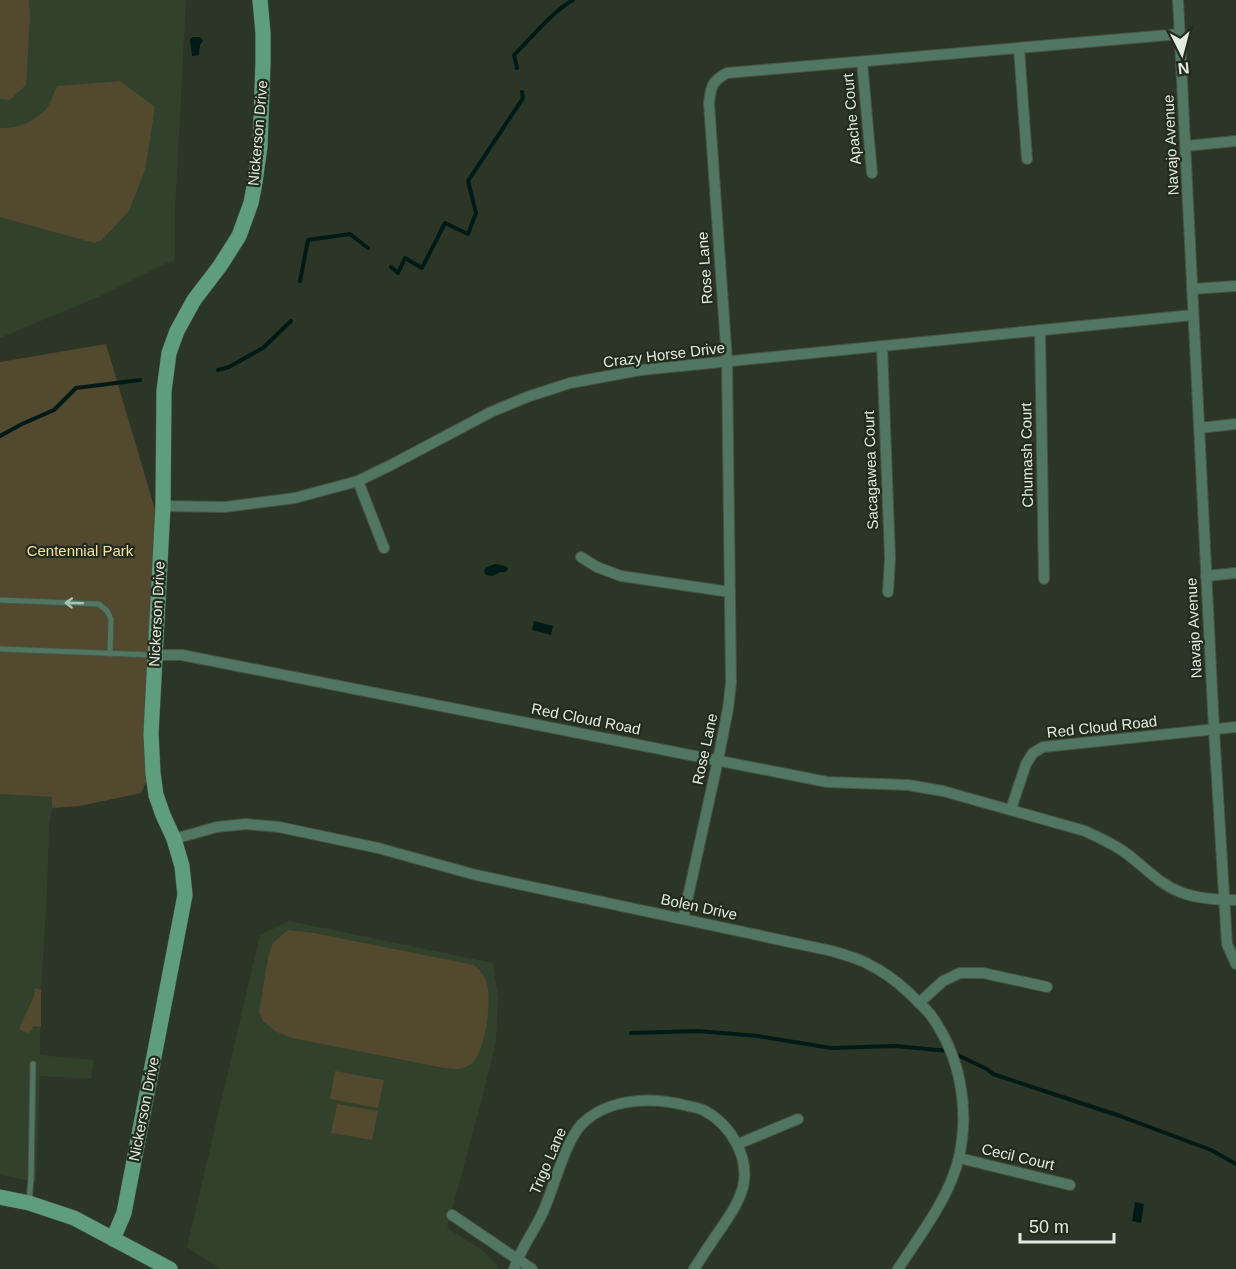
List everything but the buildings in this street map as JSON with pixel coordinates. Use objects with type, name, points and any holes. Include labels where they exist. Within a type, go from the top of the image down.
[{"type":"street","name":"Nickerson Drive","points":[[113,1239],[124,1213],[185,895],[182,866],[156,795],[151,734],[163,506],[164,391],[169,353],[177,331],[194,300],[239,236],[255,183],[260,146],[263,62],[260,0]]},
{"type":"street","name":"Navajo Avenue","points":[[1178,0],[1214,730],[1230,900],[1227,944],[1236,964]]},
{"type":"street","name":"Rose Lane","points":[[683,919],[718,760],[731,683],[727,362],[709,103],[710,90],[717,78],[727,73],[1180,34]]},
{"type":"street","points":[[1019,48],[1027,159]]},
{"type":"street","name":"Apache Court","points":[[862,62],[872,173]]},
{"type":"street","points":[[1186,146],[1236,141]]},
{"type":"street","points":[[1192,289],[1236,286]]},
{"type":"street","name":"Crazy Horse Drive","points":[[163,506],[225,507],[296,498],[358,481],[491,411],[570,383],[641,370],[1193,315]]},
{"type":"street","name":"Chumash Court","points":[[1040,330],[1044,579]]},
{"type":"street","name":"Sacagawea Court","points":[[882,346],[890,558],[888,592]]},
{"type":"street","points":[[1199,428],[1236,424]]},
{"type":"street","points":[[358,481],[384,548]]},
{"type":"street","points":[[580,557],[597,567],[621,576],[730,592]]},
{"type":"street","points":[[1206,576],[1236,573]]},
{"type":"street","name":"Red Cloud Road","points":[[154,655],[182,655],[827,782],[908,785],[943,791],[1085,831],[1106,840],[1160,881],[1180,892],[1201,898],[1230,900]]},
{"type":"street","name":"Red Cloud Road","points":[[1011,809],[1026,764],[1033,753],[1043,747],[1236,727]]},
{"type":"street","name":"Bolen Drive","points":[[174,839],[216,826],[246,824],[279,826],[378,848],[476,875],[832,951],[870,964],[896,981],[930,1014],[945,1038],[955,1061],[964,1104],[959,1158],[949,1184],[935,1211],[898,1269]]},
{"type":"street","points":[[919,1002],[943,981],[960,973],[983,973],[1047,987]]},
{"type":"street","name":"Trigo Lane","points":[[515,1264],[543,1214],[570,1142],[580,1126],[597,1112],[619,1104],[646,1099],[678,1103],[705,1110],[724,1126],[738,1144],[742,1156],[743,1186],[737,1204],[694,1269]]},
{"type":"street","points":[[738,1144],[798,1119]]},
{"type":"street","name":"Cecil Court","points":[[959,1158],[1070,1185]]},
{"type":"street","points":[[0,1197],[29,1203],[74,1218],[170,1269]]},
{"type":"street","points":[[452,1215],[515,1264],[532,1269]]},
{"type":"lane","points":[[0,600],[99,604],[107,611],[111,619],[110,654]]},
{"type":"lane","points":[[0,649],[154,655]]},
{"type":"lane","points":[[29,1203],[32,1179],[33,1064]]},
{"type":"shaded area","points":[[0,0],[186,0],[175,212],[175,259],[103,295],[0,338]]},
{"type":"shaded area","points":[[0,794],[53,797],[49,827],[40,1055],[94,1060],[91,1079],[40,1076],[36,1182],[0,1175]]},
{"type":"shaded area","points":[[289,921],[493,963],[498,998],[496,1043],[447,1228],[482,1250],[499,1267],[498,1269],[220,1269],[187,1247],[260,935]]},
{"type":"green space","points":[[0,0],[29,0],[26,85],[10,100],[0,99]]},
{"type":"green space","points":[[120,81],[155,107],[145,170],[129,211],[102,240],[94,243],[0,217],[0,128],[19,126],[37,117],[47,108],[57,86]]},
{"type":"green space","name":"Centennial Park","points":[[106,344],[162,533],[152,769],[141,793],[80,806],[52,808],[52,797],[0,794],[0,362]]},
{"type":"green space","points":[[288,930],[314,933],[474,965],[486,981],[489,1002],[484,1039],[476,1058],[464,1068],[447,1068],[292,1038],[275,1031],[263,1021],[259,1012],[268,957],[273,943]]},
{"type":"green space","points":[[35,988],[41,990],[41,1027],[33,1026],[32,1031],[27,1033],[19,1029],[34,996]]},
{"type":"green space","points":[[335,1071],[384,1080],[378,1108],[330,1099]]},
{"type":"green space","points":[[337,1104],[378,1111],[372,1140],[331,1133]]},
{"type":"water","points":[[200,37],[203,41],[199,55],[192,56],[190,39]]},
{"type":"water","points":[[495,564],[505,566],[508,568],[507,571],[493,576],[486,575],[485,568]]},
{"type":"water","points":[[534,621],[553,626],[551,635],[532,630]]},
{"type":"water","points":[[1135,1202],[1144,1204],[1141,1223],[1132,1221]]},
{"type":"waterway","points":[[517,68],[514,55],[550,18],[573,0]]},
{"type":"waterway","points":[[391,267],[398,273],[405,258],[422,268],[445,223],[468,234],[476,213],[468,181],[523,98],[522,92]]},
{"type":"waterway","points":[[300,281],[308,240],[350,234],[368,248]]},
{"type":"waterway","points":[[218,370],[229,367],[263,348],[291,321]]},
{"type":"waterway","points":[[0,436],[54,410],[76,388],[140,380]]},
{"type":"waterway","points":[[631,1033],[698,1031],[758,1036],[831,1048],[895,1046],[949,1051],[993,1074],[1120,1116],[1211,1150],[1236,1164]]}]
